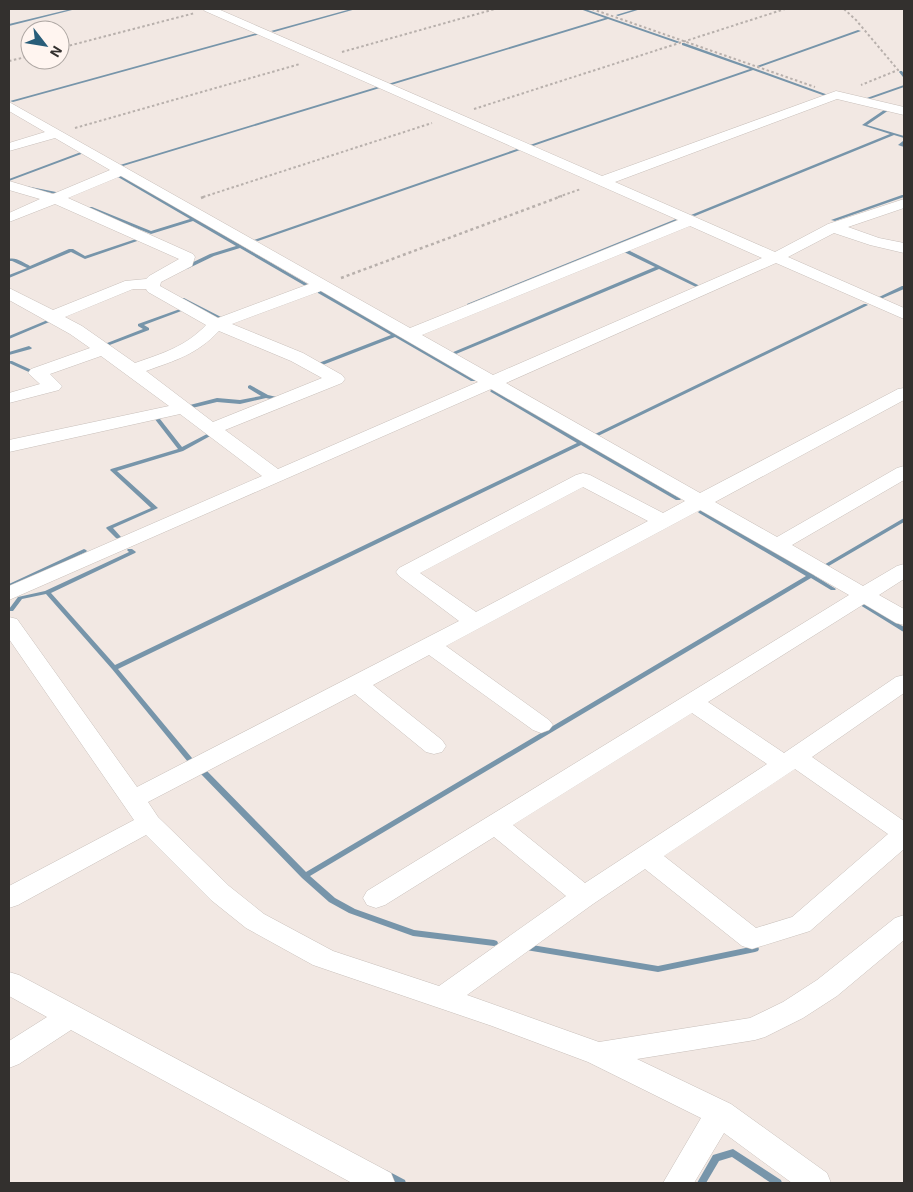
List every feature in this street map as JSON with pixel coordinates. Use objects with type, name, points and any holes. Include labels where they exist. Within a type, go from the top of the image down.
[{"type":"street","points":[[210,9],[904,314]]},
{"type":"street","points":[[603,181],[836,95],[904,111]]},
{"type":"street","points":[[9,106],[320,286],[904,618]]},
{"type":"street","points":[[9,147],[55,134]]},
{"type":"street","points":[[9,218],[120,170]]},
{"type":"street","points":[[9,186],[67,202],[187,257],[186,263],[155,279],[152,284]]},
{"type":"street","points":[[9,594],[777,257],[834,227],[904,203]]},
{"type":"street","points":[[408,335],[692,220]]},
{"type":"street","points":[[834,227],[875,242],[904,248]]},
{"type":"street","points":[[53,316],[131,284],[152,284]]},
{"type":"street","points":[[152,284],[154,289],[218,324],[297,357],[336,379],[211,429]]},
{"type":"street","points":[[133,370],[188,349],[200,341],[218,324],[320,286]]},
{"type":"street","points":[[9,293],[53,316],[103,349],[276,477]]},
{"type":"street","points":[[9,398],[53,386],[37,373],[103,349]]},
{"type":"street","points":[[132,800],[357,684],[904,393]]},
{"type":"street","points":[[9,446],[183,408]]},
{"type":"street","points":[[777,545],[904,472]]},
{"type":"street","points":[[474,621],[406,572],[583,480],[663,521]]},
{"type":"street","points":[[376,898],[904,570]]},
{"type":"street","points":[[9,624],[149,823],[220,893],[255,921],[323,958],[502,1018],[598,1054],[720,1113],[816,1183]]},
{"type":"street","points":[[430,645],[541,726]]},
{"type":"street","points":[[441,999],[584,897],[647,857],[904,682]]},
{"type":"street","points":[[357,684],[434,746]]},
{"type":"street","points":[[647,857],[752,939],[801,924],[904,834],[692,702]]},
{"type":"street","points":[[9,898],[149,823]]},
{"type":"street","points":[[495,824],[584,897]]},
{"type":"street","points":[[598,1054],[755,1029],[793,1010],[827,988],[904,925]]},
{"type":"street","points":[[9,983],[380,1183]]},
{"type":"street","points":[[9,1056],[70,1016]]},
{"type":"street","points":[[678,1183],[720,1113]]},
{"type":"path","points":[[70,45],[210,9]]},
{"type":"path","points":[[55,134],[495,9]]},
{"type":"path","points":[[592,9],[836,95],[898,70],[856,20],[844,9]]},
{"type":"path","points":[[181,204],[785,9]]},
{"type":"path","points":[[320,286],[603,181]]},
{"type":"waterway","points":[[9,25],[74,9]]},
{"type":"waterway","points":[[273,31],[354,9]]},
{"type":"waterway","points":[[582,9],[609,18]]},
{"type":"waterway","points":[[618,15],[639,9]]},
{"type":"waterway","points":[[390,84],[609,18]]},
{"type":"waterway","points":[[609,18],[678,42]]},
{"type":"waterway","points":[[759,66],[859,31]]},
{"type":"waterway","points":[[12,101],[258,34]]},
{"type":"waterway","points":[[683,44],[829,96]]},
{"type":"waterway","points":[[532,145],[753,69]]},
{"type":"waterway","points":[[901,72],[904,76]]},
{"type":"waterway","points":[[866,99],[904,86]]},
{"type":"waterway","points":[[122,165],[381,87]]},
{"type":"waterway","points":[[883,109],[887,110],[864,125],[894,134]]},
{"type":"waterway","points":[[693,215],[894,134]]},
{"type":"waterway","points":[[894,134],[904,137]]},
{"type":"waterway","points":[[904,142],[900,145],[904,146]]},
{"type":"waterway","points":[[256,240],[518,150]]},
{"type":"waterway","points":[[9,180],[82,153]]},
{"type":"waterway","points":[[113,177],[118,175],[194,219]]},
{"type":"waterway","points":[[28,187],[56,193]]},
{"type":"waterway","points":[[833,220],[904,196]]},
{"type":"waterway","points":[[90,208],[151,233],[194,219]]},
{"type":"waterway","points":[[194,219],[309,286]]},
{"type":"waterway","points":[[469,304],[678,220]]},
{"type":"waterway","points":[[9,277],[71,250],[85,258],[141,239]]},
{"type":"waterway","points":[[185,268],[212,255],[240,246]]},
{"type":"waterway","points":[[626,251],[659,267]]},
{"type":"waterway","points":[[9,260],[12,259],[29,267]]},
{"type":"waterway","points":[[454,353],[659,267]]},
{"type":"waterway","points":[[659,267],[698,286]]},
{"type":"waterway","points":[[881,297],[904,287]]},
{"type":"waterway","points":[[320,292],[395,335]]},
{"type":"waterway","points":[[182,299],[219,317]]},
{"type":"waterway","points":[[596,435],[866,305]]},
{"type":"waterway","points":[[105,345],[147,329],[140,325],[182,310]]},
{"type":"waterway","points":[[9,338],[52,320]]},
{"type":"waterway","points":[[318,365],[395,335]]},
{"type":"waterway","points":[[395,335],[473,380]]},
{"type":"waterway","points":[[9,354],[29,348]]},
{"type":"waterway","points":[[10,362],[33,372]]},
{"type":"waterway","points":[[250,387],[266,396]]},
{"type":"waterway","points":[[493,391],[582,443]]},
{"type":"waterway","points":[[188,407],[217,400],[240,402],[266,396]]},
{"type":"waterway","points":[[266,396],[279,399]]},
{"type":"waterway","points":[[162,416],[157,418],[181,450]]},
{"type":"waterway","points":[[181,450],[209,435]]},
{"type":"waterway","points":[[114,668],[582,443]]},
{"type":"waterway","points":[[582,443],[678,499]]},
{"type":"waterway","points":[[118,537],[109,528],[155,508],[113,470],[181,450]]},
{"type":"waterway","points":[[701,512],[811,576]]},
{"type":"waterway","points":[[825,566],[904,520]]},
{"type":"waterway","points":[[47,592],[133,552],[130,550]]},
{"type":"waterway","points":[[9,586],[84,551]]},
{"type":"waterway","points":[[305,876],[811,576]]},
{"type":"waterway","points":[[811,576],[833,589]]},
{"type":"waterway","points":[[11,610],[20,598],[47,592]]},
{"type":"waterway","points":[[47,592],[114,668]]},
{"type":"waterway","points":[[862,604],[904,630]]},
{"type":"waterway","points":[[114,668],[190,760]]},
{"type":"waterway","points":[[204,773],[305,876]]},
{"type":"waterway","points":[[305,876],[332,900],[352,911],[413,933],[494,943]]},
{"type":"waterway","points":[[526,947],[658,969],[755,949]]},
{"type":"waterway","points":[[701,1183],[716,1158],[733,1153],[778,1183]]},
{"type":"waterway","points":[[386,1174],[402,1183]]}]
